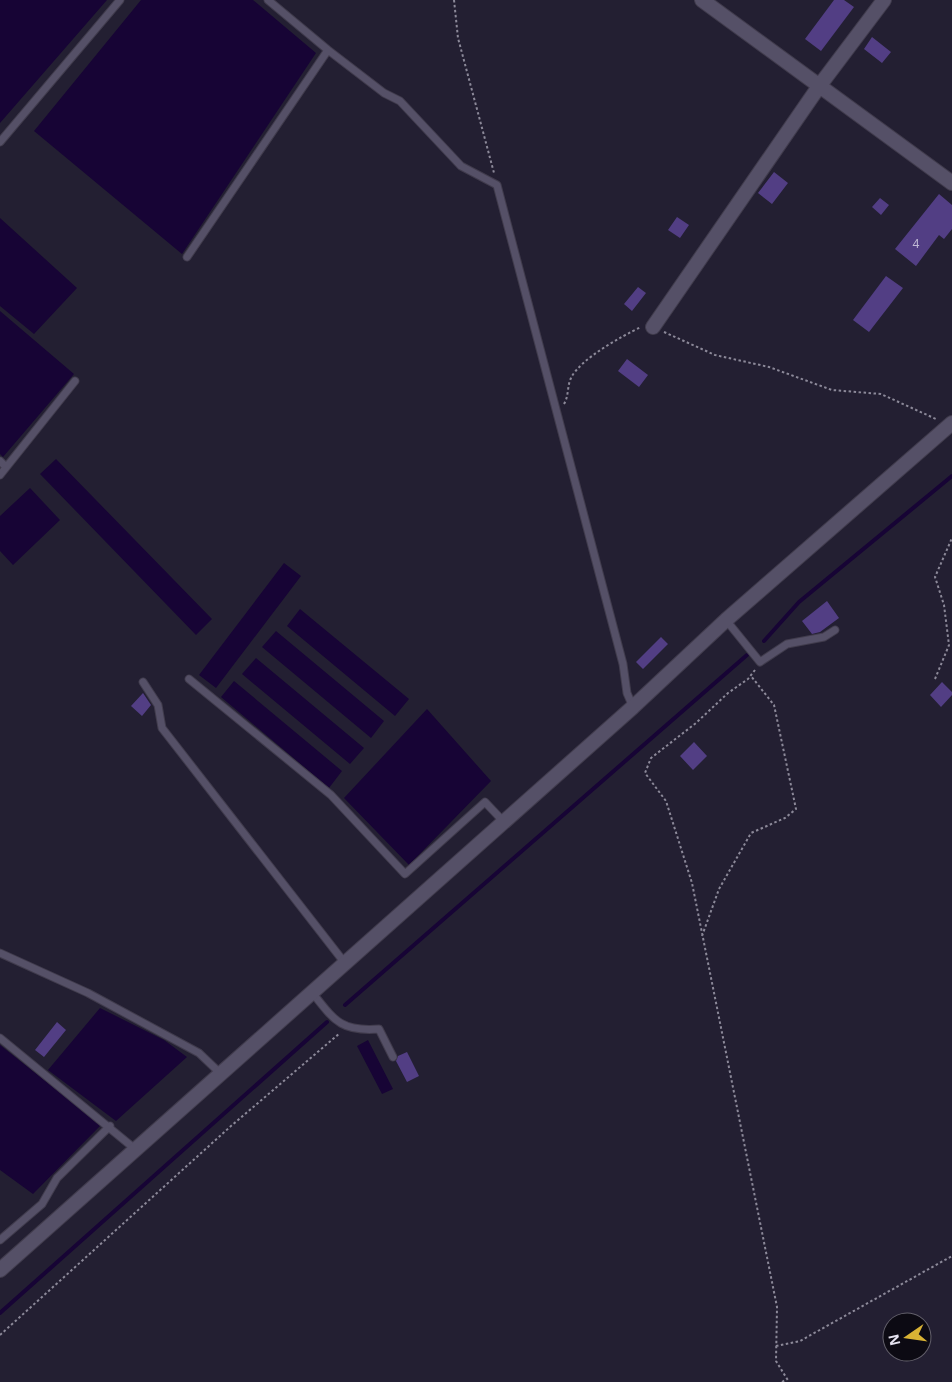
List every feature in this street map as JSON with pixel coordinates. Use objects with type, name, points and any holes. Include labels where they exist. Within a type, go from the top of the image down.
[{"type":"main road","points":[[702,0],[952,184]]},
{"type":"main road","points":[[653,327],[820,85],[884,0]]},
{"type":"main road","points":[[0,1270],[632,707],[726,620],[951,424]]},
{"type":"lane","points":[[0,142],[120,0]]},
{"type":"lane","points":[[268,0],[384,93],[400,101],[461,166],[497,185],[538,346],[558,413],[566,454],[623,664],[627,693],[632,707]]},
{"type":"lane","points":[[187,257],[328,50]]},
{"type":"lane","points":[[0,475],[75,381]]},
{"type":"lane","points":[[0,460],[6,467]]},
{"type":"lane","points":[[726,620],[760,662],[788,644],[824,637],[835,630]]},
{"type":"lane","points":[[189,679],[331,795],[405,874],[485,802],[503,821]]},
{"type":"lane","points":[[144,682],[158,705],[162,728],[344,962]]},
{"type":"lane","points":[[0,953],[88,993],[199,1053],[220,1073]]},
{"type":"lane","points":[[311,991],[332,1018],[356,1031],[379,1030],[393,1057]]},
{"type":"lane","points":[[0,1038],[110,1126],[135,1149]]},
{"type":"lane","points":[[0,1240],[42,1204],[57,1178],[110,1126]]},
{"type":"path","points":[[454,0],[458,38],[497,185]]},
{"type":"path","points":[[558,413],[566,402],[570,379],[577,368],[598,352],[640,327],[653,327],[715,355],[769,367],[832,390],[881,394],[951,424]]},
{"type":"path","points":[[935,679],[949,644],[944,605],[935,577],[952,538]]},
{"type":"path","points":[[760,662],[750,676],[651,758],[645,773],[666,801],[692,884],[777,1307],[776,1360],[788,1381],[782,1382]]},
{"type":"path","points":[[702,937],[719,889],[751,833],[786,818],[796,809],[774,705],[750,676]]},
{"type":"path","points":[[0,1335],[231,1126],[347,1026]]},
{"type":"path","points":[[776,1346],[800,1341],[952,1256]]},
{"type":"shaded area","points":[[0,0],[107,0],[0,123]]},
{"type":"shaded area","points":[[141,0],[253,0],[316,53],[182,254],[34,131]]},
{"type":"shaded area","points":[[0,218],[77,288],[34,334],[0,306]]},
{"type":"shaded area","points":[[0,311],[74,374],[3,457],[0,454]]},
{"type":"shaded area","points":[[56,459],[212,619],[196,635],[40,474]]},
{"type":"shaded area","points":[[30,488],[60,520],[13,565],[0,551],[0,516]]},
{"type":"shaded area","points":[[284,563],[301,576],[216,688],[199,675]]},
{"type":"shaded area","points":[[300,609],[409,699],[395,716],[287,626]]},
{"type":"shaded area","points":[[276,631],[384,721],[371,738],[262,647]]},
{"type":"shaded area","points":[[256,658],[364,748],[350,764],[242,674]]},
{"type":"shaded area","points":[[234,681],[342,771],[329,788],[221,697]]},
{"type":"shaded area","points":[[427,709],[491,781],[409,865],[344,798]]},
{"type":"shaded area","points":[[100,1008],[164,1040],[187,1057],[116,1121],[48,1070]]},
{"type":"shaded area","points":[[368,1040],[393,1089],[382,1094],[357,1046]]},
{"type":"shaded area","points":[[0,1045],[101,1125],[33,1194],[0,1170]]},
{"type":"building","points":[[834,0],[844,0],[854,7],[821,51],[805,39]]},
{"type":"building","points":[[872,37],[891,52],[882,63],[864,49]]},
{"type":"building","points":[[774,172],[788,183],[772,204],[758,193]]},
{"type":"building","points":[[939,194],[952,205],[952,229],[944,239],[939,235],[916,266],[895,249]]},
{"type":"building","points":[[880,198],[889,205],[881,215],[872,207]]},
{"type":"building","points":[[677,217],[689,225],[680,238],[668,230]]},
{"type":"building","points":[[886,276],[903,288],[869,332],[853,320]]},
{"type":"building","points":[[638,287],[646,293],[632,311],[624,304]]},
{"type":"building","points":[[627,359],[648,375],[639,387],[618,371]]},
{"type":"building","points":[[827,601],[839,618],[820,632],[812,634],[802,621]]},
{"type":"building","points":[[661,637],[668,644],[643,669],[636,662]]},
{"type":"building","points":[[942,682],[952,692],[952,695],[941,707],[930,695]]},
{"type":"building","points":[[143,693],[151,705],[142,716],[131,706]]},
{"type":"building","points":[[694,742],[707,756],[693,770],[680,756]]},
{"type":"building","points":[[57,1022],[66,1030],[44,1057],[35,1050]]},
{"type":"building","points":[[407,1052],[419,1076],[407,1082],[396,1061],[398,1056]]},
{"type":"waterway","points":[[764,641],[799,602],[952,476]]},
{"type":"waterway","points":[[345,1005],[747,655]]},
{"type":"waterway","points":[[0,1313],[327,1022]]}]
